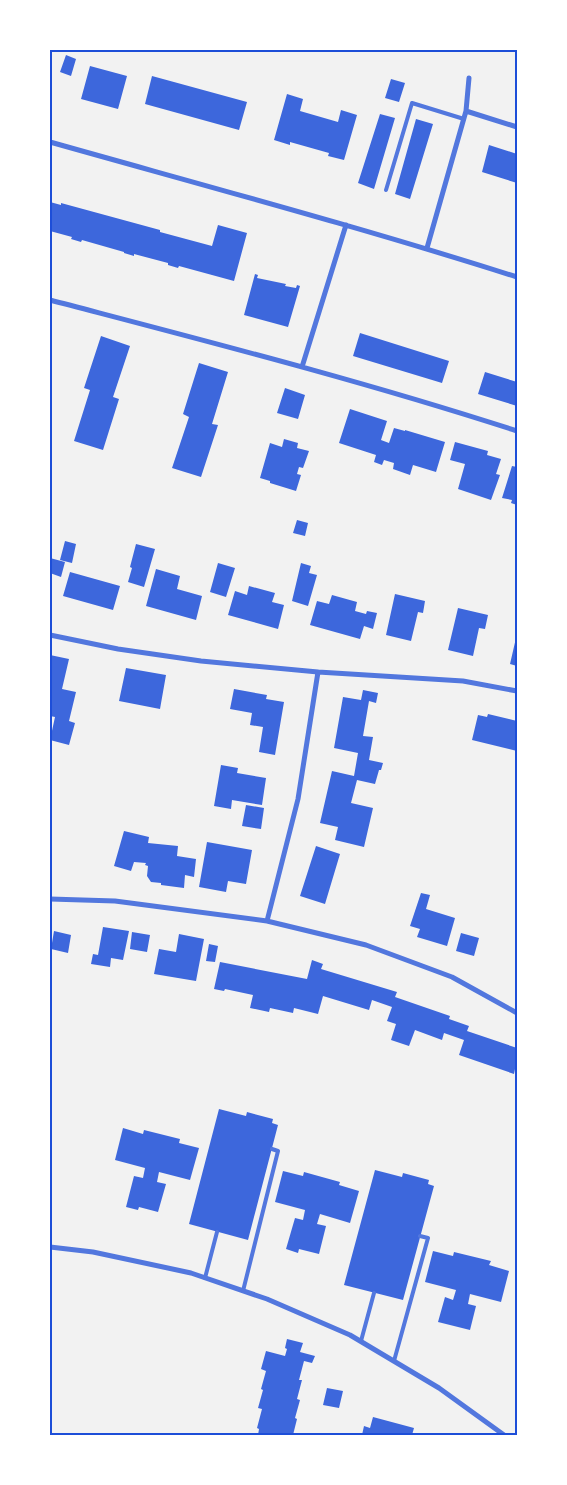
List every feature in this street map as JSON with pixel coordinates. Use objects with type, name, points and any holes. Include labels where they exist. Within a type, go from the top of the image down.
[{"type":"street","points":[[427,248],[466,111],[469,78]]},
{"type":"street","points":[[466,111],[517,127]]},
{"type":"street","points":[[50,142],[427,248],[517,277]]},
{"type":"street","points":[[302,367],[346,225]]},
{"type":"street","points":[[50,300],[302,367],[517,431]]},
{"type":"street","points":[[50,635],[118,650],[201,661],[318,672],[463,681],[517,692]]},
{"type":"street","points":[[267,921],[298,799],[318,672]]},
{"type":"street","points":[[50,899],[116,901],[267,921],[366,945],[452,977],[517,1013]]},
{"type":"street","points":[[50,1247],[93,1252],[191,1274],[268,1299],[361,1341],[439,1388],[504,1435]]},
{"type":"lane","points":[[386,190],[412,103],[464,119]]},
{"type":"lane","points":[[243,1291],[278,1151],[272,1149]]},
{"type":"lane","points":[[205,1278],[217,1232]]},
{"type":"lane","points":[[394,1361],[428,1238],[420,1236]]},
{"type":"lane","points":[[361,1341],[374,1293]]},
{"type":"building","points":[[66,55],[76,59],[71,76],[60,72]]},
{"type":"building","points":[[90,66],[127,76],[118,109],[81,99]]},
{"type":"building","points":[[152,76],[247,102],[239,130],[145,104]]},
{"type":"building","points":[[391,79],[405,83],[399,102],[385,98]]},
{"type":"building","points":[[287,94],[303,99],[300,111],[338,122],[341,110],[357,115],[344,160],[328,156],[329,153],[290,142],[290,145],[274,140]]},
{"type":"building","points":[[380,114],[395,118],[374,189],[358,183]]},
{"type":"building","points":[[416,119],[433,124],[410,199],[395,194]]},
{"type":"building","points":[[489,145],[517,154],[517,183],[482,172]]},
{"type":"building","points":[[50,202],[61,205],[61,203],[212,246],[218,225],[247,233],[234,281],[179,266],[178,268],[168,265],[168,263],[134,254],[134,256],[82,240],[81,242],[71,239],[72,237],[50,231]]},
{"type":"building","points":[[255,274],[258,275],[257,278],[286,284],[285,286],[296,288],[297,285],[300,286],[288,327],[244,315]]},
{"type":"building","points":[[360,333],[449,361],[442,383],[353,356]]},
{"type":"building","points":[[101,336],[130,346],[113,397],[119,399],[103,450],[74,441],[90,390],[84,388]]},
{"type":"building","points":[[199,363],[228,372],[212,424],[218,425],[201,477],[172,468],[189,417],[183,414]]},
{"type":"building","points":[[485,372],[517,382],[517,406],[478,394]]},
{"type":"building","points":[[285,388],[305,395],[298,419],[277,413]]},
{"type":"building","points":[[350,409],[387,421],[381,440],[389,443],[394,428],[445,442],[436,472],[413,465],[410,475],[393,469],[394,463],[384,460],[382,465],[374,462],[376,455],[339,443]]},
{"type":"building","points":[[284,439],[298,443],[297,448],[309,451],[303,468],[299,467],[297,474],[301,475],[296,491],[260,478],[270,443],[282,447]]},
{"type":"building","points":[[455,442],[488,451],[487,455],[501,459],[496,474],[500,475],[491,500],[458,489],[465,464],[450,460]]},
{"type":"building","points":[[512,466],[517,467],[517,505],[511,503],[512,500],[502,498]]},
{"type":"building","points":[[297,520],[308,523],[305,536],[293,533]]},
{"type":"building","points":[[65,541],[76,544],[72,563],[60,560]]},
{"type":"building","points":[[136,544],[155,549],[144,587],[128,582]]},
{"type":"building","points":[[50,558],[65,562],[61,577],[50,573]]},
{"type":"building","points":[[218,563],[235,568],[226,597],[210,592]]},
{"type":"building","points":[[301,563],[311,566],[309,573],[317,575],[308,606],[292,601]]},
{"type":"building","points":[[156,569],[180,576],[177,589],[202,596],[196,620],[146,606]]},
{"type":"building","points":[[70,572],[120,586],[113,610],[63,596]]},
{"type":"building","points":[[249,586],[275,593],[272,602],[284,605],[278,629],[228,615],[235,591],[247,595]]},
{"type":"building","points":[[395,594],[425,601],[423,613],[418,612],[411,641],[386,635]]},
{"type":"building","points":[[332,595],[357,602],[355,611],[366,614],[367,611],[377,613],[373,629],[364,626],[360,639],[310,625],[317,601],[329,604]]},
{"type":"building","points":[[458,608],[488,615],[485,629],[479,628],[473,656],[448,650]]},
{"type":"building","points":[[517,638],[517,666],[510,664]]},
{"type":"building","points":[[50,655],[69,659],[62,689],[76,692],[69,721],[75,723],[69,745],[50,740],[55,717],[50,716]]},
{"type":"building","points":[[126,668],[166,675],[160,709],[119,701]]},
{"type":"building","points":[[234,689],[267,695],[266,699],[284,702],[275,755],[259,752],[263,727],[250,725],[252,713],[230,709]]},
{"type":"building","points":[[363,690],[378,693],[376,703],[369,701],[363,736],[373,737],[369,760],[383,763],[375,784],[357,780],[351,803],[373,808],[364,847],[335,840],[338,827],[320,823],[332,771],[354,776],[358,753],[334,748],[343,697],[361,700]]},
{"type":"building","points":[[488,714],[517,721],[517,751],[472,740],[478,715],[487,717]]},
{"type":"building","points":[[221,765],[238,768],[237,773],[266,778],[262,805],[232,800],[231,809],[214,806]]},
{"type":"building","points":[[246,805],[264,808],[261,829],[242,826]]},
{"type":"building","points":[[124,831],[149,837],[148,843],[178,846],[177,856],[196,859],[194,877],[185,875],[184,888],[161,885],[161,883],[151,882],[147,876],[148,866],[145,865],[146,863],[134,862],[131,871],[114,866]]},
{"type":"building","points":[[207,842],[252,850],[246,884],[228,881],[226,892],[199,887]]},
{"type":"building","points":[[316,846],[340,854],[325,904],[300,896]]},
{"type":"building","points":[[421,893],[430,895],[426,909],[455,918],[447,946],[417,937],[420,929],[410,926]]},
{"type":"building","points":[[103,927],[129,931],[123,960],[111,958],[110,967],[91,964],[93,954],[98,955]]},
{"type":"building","points":[[54,931],[71,935],[68,953],[51,949]]},
{"type":"building","points":[[132,932],[150,935],[147,952],[130,949]]},
{"type":"building","points":[[461,933],[479,938],[474,956],[456,951]]},
{"type":"building","points":[[179,934],[204,939],[196,981],[154,974],[159,949],[176,952]]},
{"type":"building","points":[[209,944],[218,946],[215,962],[206,961]]},
{"type":"building","points":[[312,960],[323,964],[321,969],[397,992],[395,997],[450,1016],[449,1019],[469,1026],[467,1031],[517,1048],[517,1070],[515,1069],[514,1074],[459,1055],[464,1040],[444,1033],[442,1040],[415,1030],[409,1046],[391,1040],[396,1024],[387,1021],[392,1007],[372,1000],[369,1010],[323,996],[318,1014],[294,1008],[293,1013],[270,1008],[269,1012],[250,1008],[253,995],[225,989],[224,991],[214,989],[220,962],[307,979]]},
{"type":"building","points":[[219,1109],[246,1116],[247,1112],[273,1119],[272,1123],[278,1125],[248,1240],[189,1224]]},
{"type":"building","points":[[123,1128],[143,1134],[144,1130],[180,1139],[179,1143],[199,1148],[190,1180],[159,1172],[157,1182],[166,1184],[158,1212],[139,1207],[138,1210],[126,1207],[134,1176],[143,1178],[145,1168],[115,1160]]},
{"type":"building","points":[[375,1170],[402,1177],[403,1173],[429,1180],[428,1184],[434,1186],[403,1300],[344,1285]]},
{"type":"building","points":[[283,1171],[303,1176],[304,1172],[340,1182],[339,1185],[359,1191],[350,1223],[320,1214],[317,1224],[326,1226],[319,1254],[299,1249],[298,1253],[286,1249],[295,1218],[303,1220],[305,1210],[275,1202]]},
{"type":"building","points":[[433,1251],[453,1256],[454,1252],[491,1261],[489,1265],[509,1271],[501,1302],[470,1294],[468,1304],[476,1306],[470,1330],[438,1322],[445,1297],[453,1300],[456,1290],[425,1282]]},
{"type":"building","points":[[287,1339],[303,1343],[300,1352],[315,1356],[312,1363],[304,1361],[299,1380],[302,1380],[297,1399],[300,1400],[293,1435],[258,1435],[259,1429],[257,1428],[262,1409],[258,1408],[266,1371],[261,1369],[266,1351],[285,1356]]},
{"type":"building","points":[[327,1388],[343,1391],[339,1408],[323,1405]]},
{"type":"building","points":[[373,1417],[414,1428],[412,1435],[362,1435],[364,1426],[370,1428]]}]
